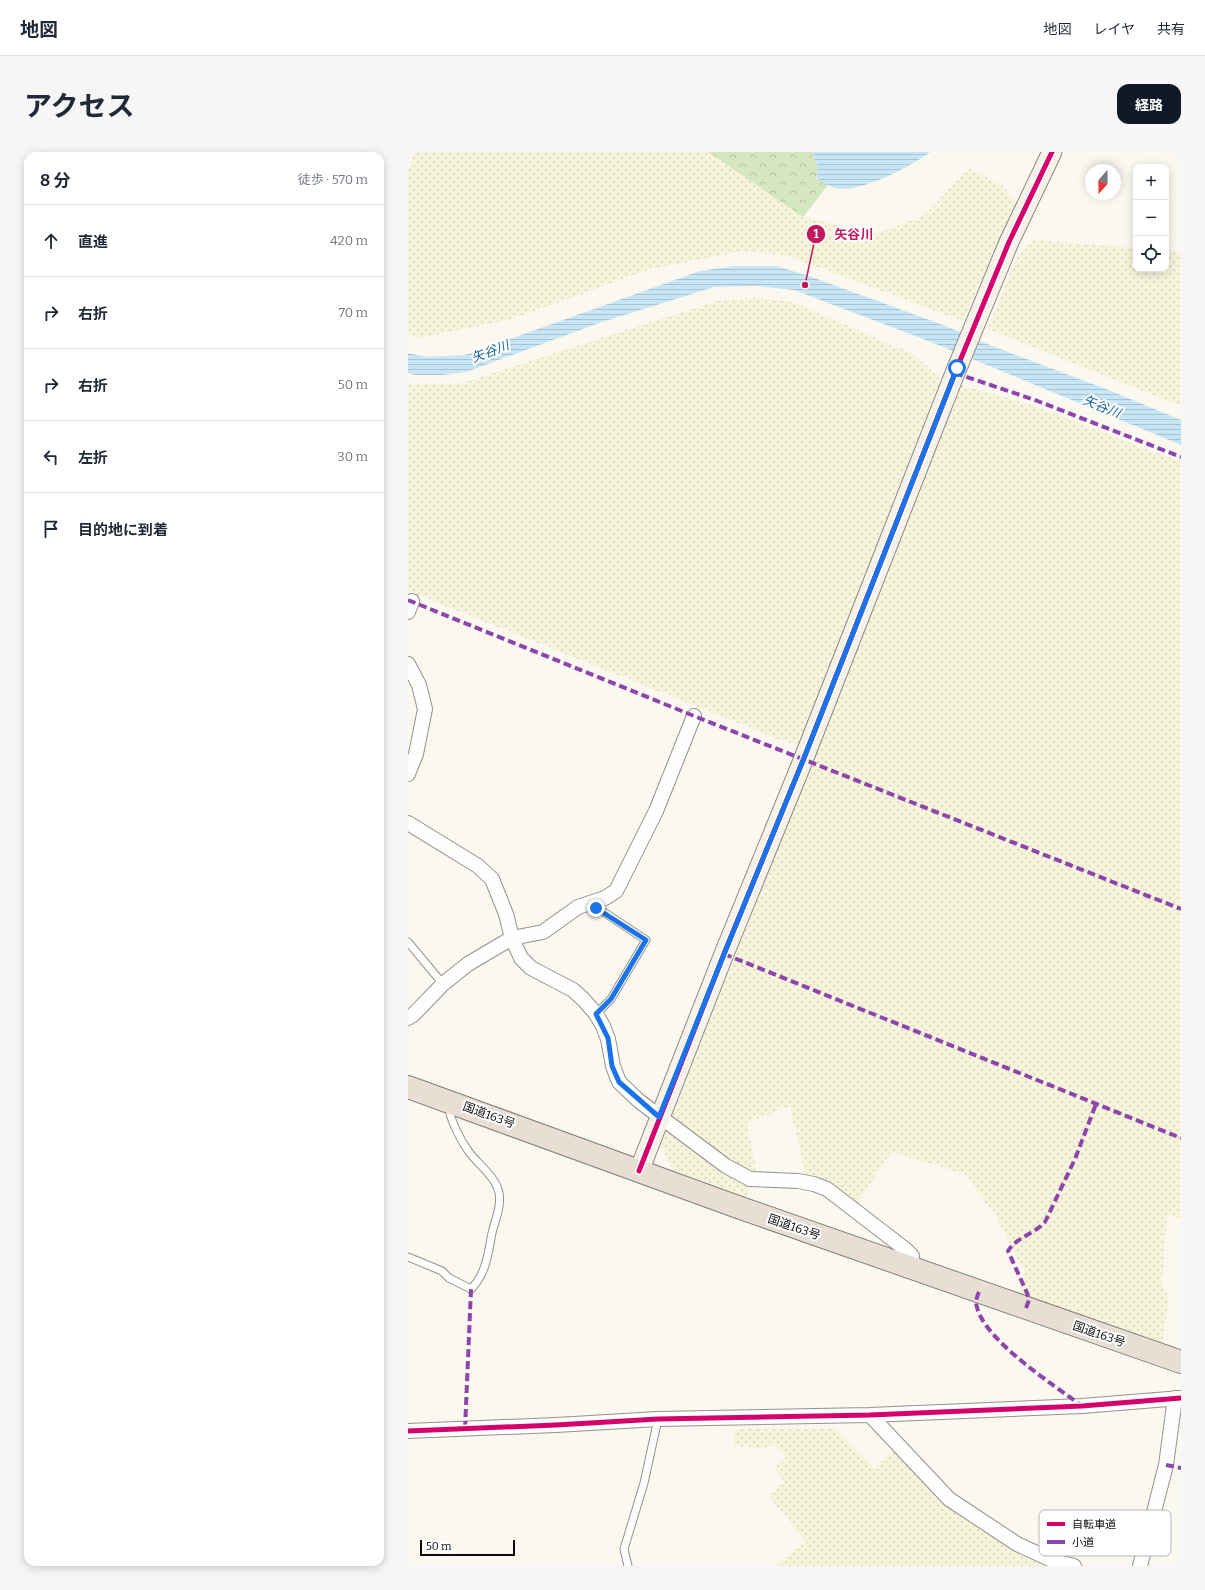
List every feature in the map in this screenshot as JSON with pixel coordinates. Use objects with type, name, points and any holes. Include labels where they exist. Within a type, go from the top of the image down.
[{"type":"highway","name":"国道163号","points":[[408,1086],[639,1171],[1181,1362]]},
{"type":"street","points":[[639,1171],[726,947],[804,758],[957,368],[1009,242],[1052,152]]},
{"type":"street","points":[[408,664],[419,685],[425,708],[416,754],[408,774]]},
{"type":"street","points":[[408,1018],[413,1015],[443,984],[468,964],[512,938],[543,932],[578,907],[605,898],[616,891],[656,811],[694,716]]},
{"type":"street","points":[[408,823],[478,866],[492,879],[506,914],[512,938],[521,958],[531,968],[573,990],[596,1014],[608,1038],[612,1066],[619,1082],[659,1117],[726,1166],[750,1178],[814,1184],[827,1189],[905,1249],[912,1256],[912,1268]]},
{"type":"street","points":[[408,1431],[658,1419],[870,1415],[1082,1406],[1178,1398],[1166,1465],[1154,1510]]},
{"type":"street","points":[[870,1415],[949,1499],[1017,1544],[1039,1554]]},
{"type":"street","points":[[1043,1556],[1054,1561],[1074,1566]]},
{"type":"street","points":[[1140,1566],[1143,1556]]},
{"type":"lane","points":[[588,903],[646,940],[611,999],[596,1014]]},
{"type":"lane","points":[[408,942],[443,984]]},
{"type":"lane","points":[[408,1257],[442,1271],[449,1278],[471,1288],[476,1284],[488,1260],[492,1230],[498,1213],[500,1194],[488,1172],[468,1151],[449,1114],[449,1100]]},
{"type":"lane","points":[[628,1566],[624,1549],[644,1483],[658,1419]]},
{"type":"shaded area","points":[[415,152],[708,152],[803,217],[876,234],[925,215],[969,168],[1003,186],[1016,202],[963,321],[788,256],[745,251],[650,269],[512,319],[420,338],[408,334],[408,169]]},
{"type":"shaded area","points":[[1034,240],[1133,248],[1133,272],[1169,272],[1169,250],[1181,251],[1181,406],[988,329],[1016,259]]},
{"type":"shaded area","points":[[757,298],[793,302],[913,354],[945,383],[801,748],[408,591],[408,385],[462,383],[720,300]]},
{"type":"shaded area","points":[[960,385],[1024,402],[1181,462],[1181,1219],[1167,1214],[1162,1284],[1169,1297],[1162,1344],[1018,1299],[1025,1273],[994,1214],[965,1174],[891,1152],[858,1203],[830,1183],[805,1174],[790,1106],[747,1123],[757,1174],[746,1197],[672,1169],[661,1145]]},
{"type":"shaded area","points":[[835,1428],[874,1468],[893,1450],[943,1503],[1013,1551],[1045,1566],[774,1566],[806,1542],[769,1496],[785,1482],[774,1468],[786,1458],[775,1445],[761,1448],[734,1446],[735,1429]]},
{"type":"green space","points":[[708,152],[812,152],[818,167],[816,178],[828,185],[803,217]]},
{"type":"water","points":[[812,152],[930,152],[912,164],[888,176],[862,186],[841,189],[831,186],[816,178],[818,167]]},
{"type":"water","points":[[736,266],[776,266],[809,276],[943,325],[992,346],[1106,389],[1181,420],[1181,445],[931,342],[794,290],[758,286],[714,287],[599,323],[466,372],[442,375],[415,375],[408,373],[408,353],[427,357],[465,355],[700,271]]},
{"type":"marked path","points":[[955,373],[1035,400],[1181,457]]},
{"type":"marked path","points":[[408,600],[694,716],[1181,909]]},
{"type":"marked path","points":[[724,954],[1181,1138]]},
{"type":"marked path","points":[[1026,1308],[1029,1300],[1027,1293],[1008,1251],[1016,1242],[1036,1230],[1045,1222],[1075,1159],[1096,1104]]},
{"type":"marked path","points":[[465,1429],[471,1289]]},
{"type":"marked path","points":[[979,1292],[976,1305],[982,1320],[993,1334],[1006,1348],[1039,1375],[1082,1406]]},
{"type":"marked path","points":[[1166,1465],[1181,1468]]},
{"type":"cycle path","points":[[639,1171],[724,954],[804,758],[957,368],[1009,242],[1052,152]]},
{"type":"cycle path","points":[[408,1431],[658,1419],[870,1415],[1082,1406],[1181,1398]]},
{"type":"place","name":"矢谷川","points":[[805,285]]},
{"type":"route","points":[[596,908],[646,940],[611,999],[596,1014],[608,1038],[612,1066],[619,1082],[659,1117],[804,758],[957,368]]}]
